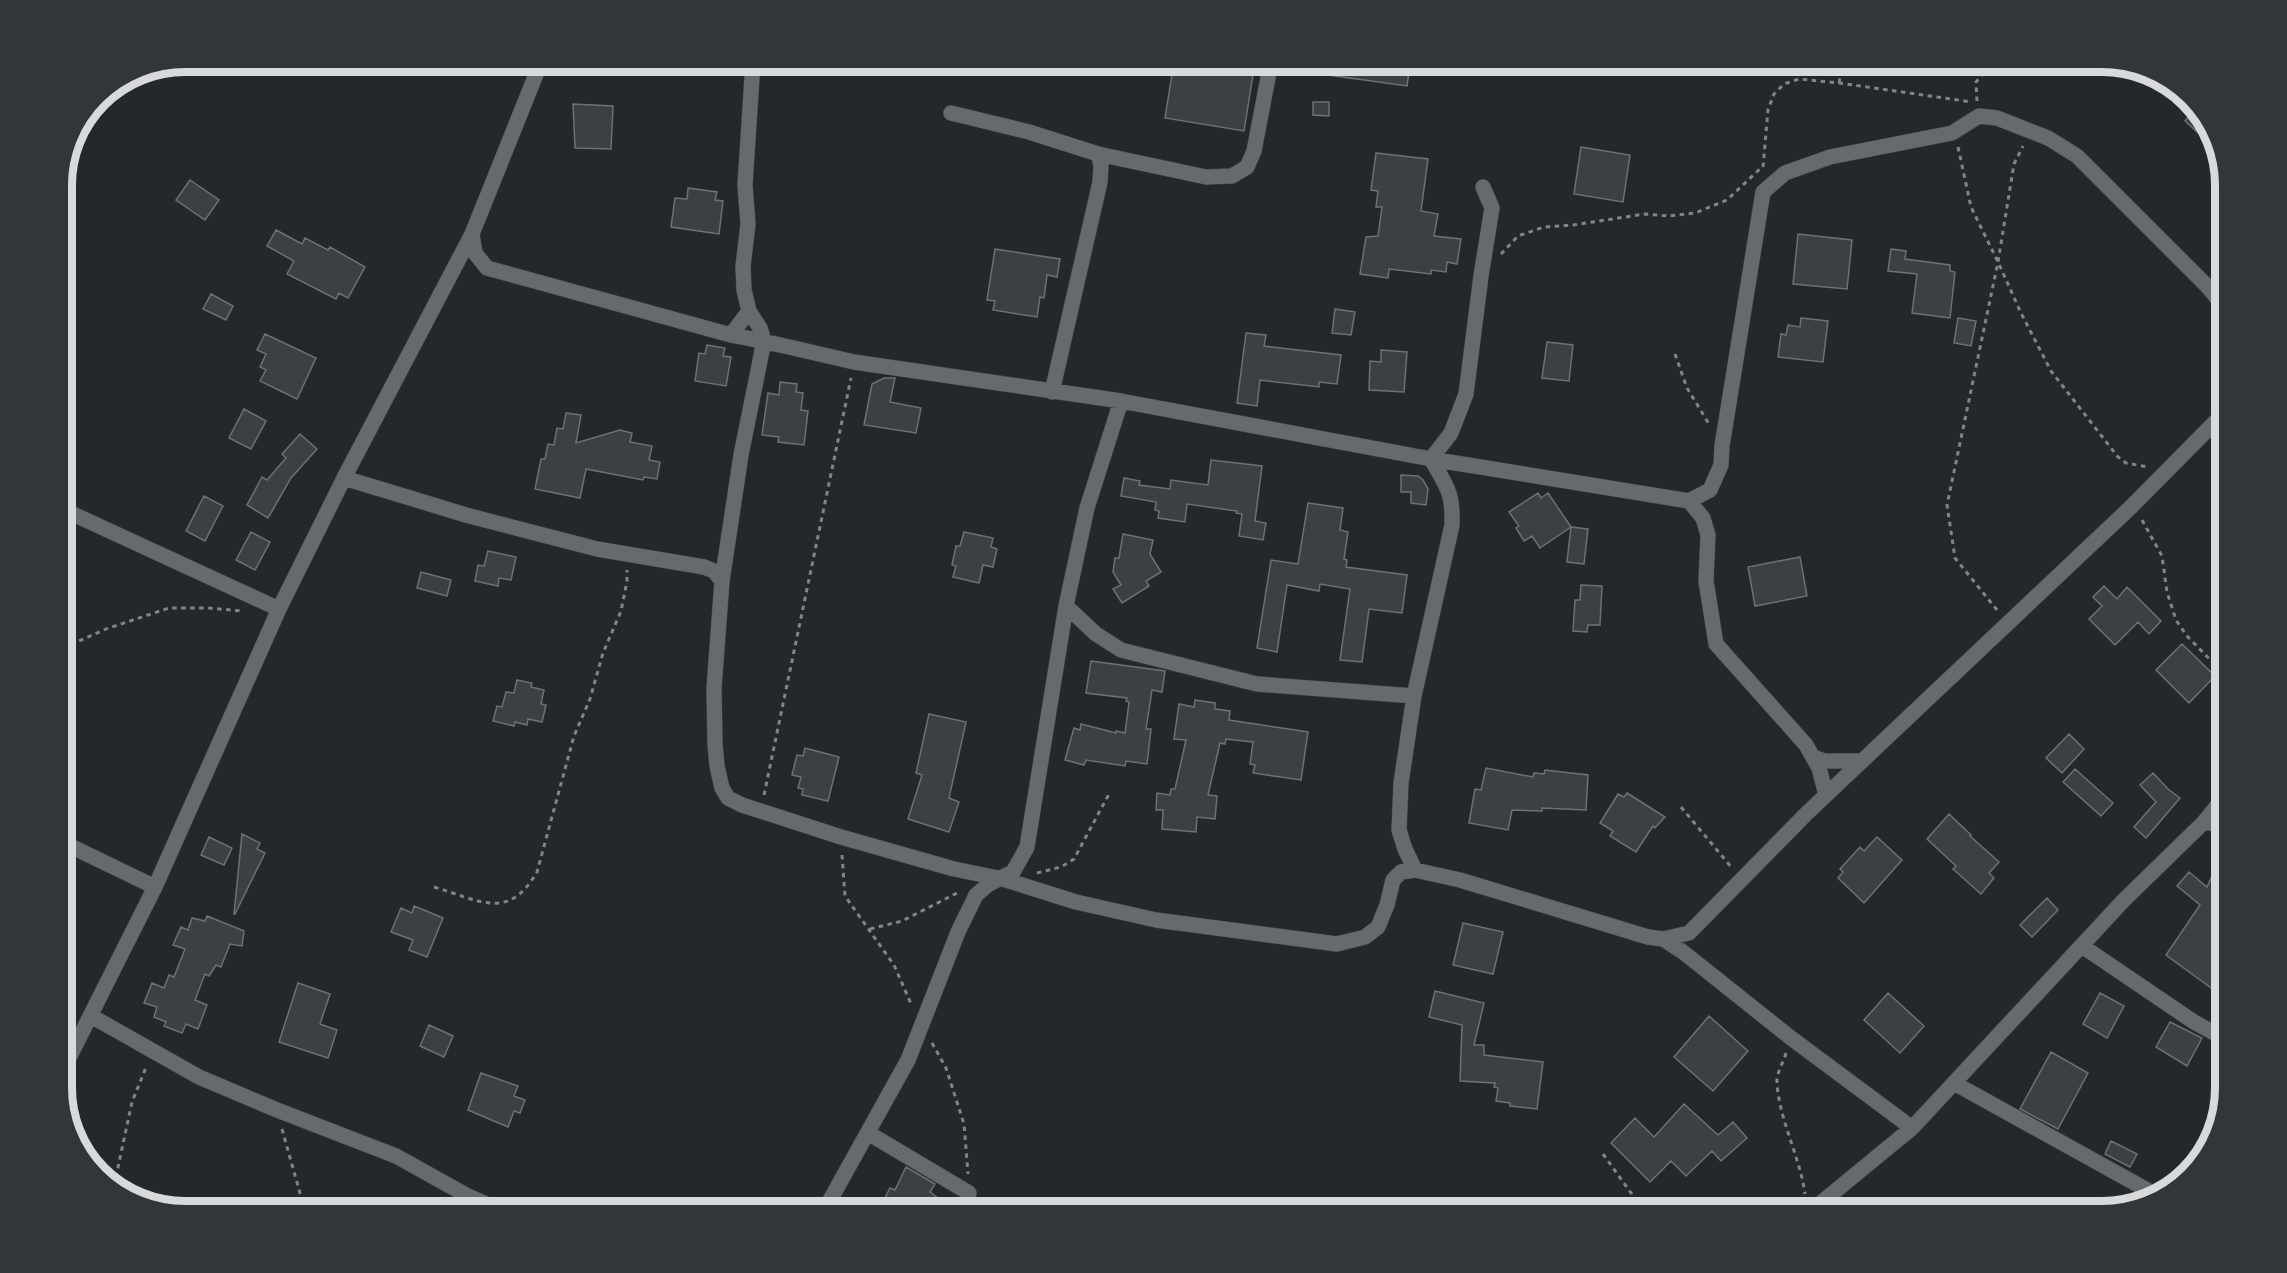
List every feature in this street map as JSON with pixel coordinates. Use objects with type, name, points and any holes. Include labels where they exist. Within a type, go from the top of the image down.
[{"type":"street","points":[[72,1053],[155,887],[279,609],[344,478],[472,234],[537,72]]},
{"type":"street","points":[[752,72],[745,185],[748,224],[743,266],[744,290],[748,311],[760,328],[764,341],[741,455],[722,581],[714,688],[715,744],[722,788],[728,798],[742,805],[841,837],[1076,902],[1156,921],[1336,944],[1365,938],[1378,927],[1393,880],[1401,872],[1415,870],[1460,880],[1648,937],[1664,939],[1689,933],[1826,795],[2132,506],[2215,423]]},
{"type":"street","points":[[951,112],[1029,132],[1098,154],[1206,177],[1232,176],[1247,167],[1254,151],[1269,72]]},
{"type":"street","points":[[472,234],[475,253],[487,268],[731,335],[854,362],[1121,401],[1431,459],[1689,501],[1710,490],[1721,465],[1722,446],[1763,192],[1785,173],[1830,157],[1952,133],[1978,110],[2038,134],[2077,156],[2215,296]]},
{"type":"street","points":[[1052,392],[1100,182],[1101,165],[1098,154]]},
{"type":"street","points":[[1431,459],[1451,433],[1466,394],[1492,208],[1483,187]]},
{"type":"street","points":[[731,335],[748,311]]},
{"type":"street","points":[[830,1201],[908,1060],[958,932],[976,895],[1002,882],[1014,872],[1027,848],[1066,606],[1087,508],[1121,401]]},
{"type":"street","points":[[2212,427],[2215,431]]},
{"type":"street","points":[[1415,870],[1399,830],[1401,783],[1414,696],[1452,525],[1452,502],[1447,487],[1431,459]]},
{"type":"street","points":[[344,478],[466,515],[597,549],[704,567],[714,572],[722,581]]},
{"type":"street","points":[[1689,501],[1703,518],[1708,535],[1706,581],[1716,644],[1806,745],[1819,768],[1826,795]]},
{"type":"street","points":[[72,514],[279,609]]},
{"type":"street","points":[[1066,606],[1096,634],[1120,650],[1257,684],[1414,696]]},
{"type":"street","points":[[1813,757],[1833,761],[1862,761]]},
{"type":"street","points":[[1815,1201],[1912,1128],[2123,901],[2215,808]]},
{"type":"street","points":[[2204,822],[2215,824]]},
{"type":"street","points":[[72,847],[155,887]]},
{"type":"street","points":[[1694,960],[1698,924]]},
{"type":"street","points":[[1664,939],[1912,1128]]},
{"type":"street","points":[[2082,946],[2194,1022],[2215,1033]]},
{"type":"street","points":[[91,1016],[199,1077],[396,1156],[479,1201]]},
{"type":"street","points":[[1954,1083],[2148,1191]]},
{"type":"street","points":[[868,1132],[969,1192]]},
{"type":"path","points":[[1839,83],[1841,72]]},
{"type":"path","points":[[1763,192],[1768,110],[1774,94],[1784,84],[1799,79],[1839,83],[1978,110],[1976,82],[1984,72]]},
{"type":"path","points":[[1952,133],[1960,150],[1971,207],[2051,371],[2086,415],[2109,449],[2126,463],[2138,467],[2168,468]]},
{"type":"path","points":[[2008,624],[1955,558],[1947,506],[1998,262],[2014,164],[2023,146],[2038,134]]},
{"type":"path","points":[[1481,276],[1518,236],[1544,227],[1574,225],[1620,217],[1695,213],[1727,200],[1763,166]]},
{"type":"path","points":[[1675,354],[1687,388],[1722,446]]},
{"type":"path","points":[[761,810],[854,362]]},
{"type":"path","points":[[2132,506],[2162,556],[2167,592],[2176,620],[2187,636],[2215,665]]},
{"type":"path","points":[[434,887],[495,904],[510,902],[529,887],[537,872],[574,736],[590,699],[603,653],[621,611],[627,581],[626,553]]},
{"type":"path","points":[[72,644],[106,628],[169,608],[242,611]]},
{"type":"path","points":[[870,929],[903,921],[967,888],[1061,867],[1074,860],[1109,794]]},
{"type":"path","points":[[1681,807],[1732,868],[1747,875]]},
{"type":"path","points":[[1790,1037],[1777,1083],[1790,1139],[1803,1176],[1807,1201]]},
{"type":"path","points":[[116,1177],[132,1102],[152,1052]]},
{"type":"path","points":[[277,1110],[302,1201]]},
{"type":"path","points":[[1604,1154],[1636,1201]]},
{"type":"building","points":[[1172,72],[1253,72],[1244,131],[1165,118]]},
{"type":"building","points":[[1321,72],[1409,72],[1407,86],[1321,74]]},
{"type":"building","points":[[1313,102],[1329,102],[1329,116],[1313,115]]},
{"type":"building","points":[[573,104],[613,106],[611,149],[575,148]]},
{"type":"building","points":[[2190,115],[2205,139],[2185,121]]},
{"type":"building","points":[[1581,147],[1630,155],[1623,202],[1574,194]]},
{"type":"building","points":[[1376,153],[1428,159],[1421,211],[1438,214],[1434,236],[1461,239],[1457,264],[1447,262],[1446,272],[1431,270],[1431,274],[1389,269],[1388,278],[1360,274],[1366,237],[1378,236],[1382,207],[1376,207],[1378,191],[1371,190]]},
{"type":"building","points":[[190,180],[219,200],[205,220],[176,200]]},
{"type":"building","points":[[688,188],[717,192],[715,200],[723,201],[719,234],[671,227],[675,198],[687,199]]},
{"type":"building","points":[[276,230],[302,244],[305,238],[328,250],[330,247],[365,267],[348,298],[339,293],[336,299],[287,274],[294,261],[267,246]]},
{"type":"building","points":[[1798,234],[1852,240],[1847,289],[1793,284]]},
{"type":"building","points":[[995,249],[1060,259],[1057,277],[1047,275],[1044,298],[1040,297],[1037,317],[993,310],[995,301],[987,300]]},
{"type":"building","points":[[1891,249],[1906,251],[1905,259],[1950,265],[1950,271],[1955,272],[1950,318],[1912,313],[1917,274],[1888,271]]},
{"type":"building","points":[[211,294],[233,306],[226,320],[203,309]]},
{"type":"building","points":[[1335,309],[1355,312],[1351,335],[1332,333]]},
{"type":"building","points":[[1801,318],[1828,321],[1823,362],[1778,357],[1781,334],[1786,335],[1788,325],[1800,327]]},
{"type":"building","points":[[1958,318],[1976,321],[1971,346],[1954,343]]},
{"type":"building","points":[[1246,333],[1266,335],[1264,346],[1341,355],[1337,384],[1319,382],[1319,387],[1260,380],[1257,406],[1237,403]]},
{"type":"building","points":[[265,334],[316,358],[297,399],[260,381],[266,370],[260,367],[266,354],[257,350]]},
{"type":"building","points":[[1547,342],[1573,345],[1569,381],[1542,378]]},
{"type":"building","points":[[707,345],[725,348],[723,356],[731,357],[726,386],[695,381],[699,353],[705,354]]},
{"type":"building","points":[[1381,350],[1407,352],[1404,392],[1369,390],[1370,361],[1381,362]]},
{"type":"building","points":[[884,378],[895,378],[890,402],[921,408],[916,433],[864,425],[872,384]]},
{"type":"building","points":[[780,382],[797,384],[796,392],[803,393],[801,410],[808,411],[804,445],[778,442],[779,437],[762,435],[768,393],[779,395]]},
{"type":"building","points":[[244,409],[266,421],[251,449],[229,438]]},
{"type":"building","points":[[566,413],[581,415],[576,443],[620,430],[632,433],[630,442],[652,446],[649,460],[660,462],[657,479],[644,477],[643,480],[586,469],[580,498],[535,489],[541,459],[545,459],[548,444],[554,445],[557,428],[563,429]]},
{"type":"building","points":[[300,434],[317,449],[291,478],[268,518],[247,505],[262,477],[267,480],[286,458],[282,454]]},
{"type":"building","points":[[1211,460],[1262,466],[1255,521],[1266,523],[1263,540],[1239,536],[1242,514],[1236,513],[1237,511],[1187,504],[1185,522],[1158,518],[1159,511],[1155,510],[1156,502],[1121,496],[1124,478],[1140,481],[1139,485],[1170,489],[1171,480],[1208,485]]},
{"type":"building","points":[[1401,475],[1418,476],[1423,480],[1428,489],[1426,505],[1411,503],[1411,492],[1401,492]]},
{"type":"building","points":[[1538,493],[1541,498],[1548,493],[1571,527],[1540,548],[1532,536],[1524,541],[1516,528],[1519,526],[1509,512]]},
{"type":"building","points":[[204,496],[223,506],[205,541],[186,531]]},
{"type":"building","points":[[1308,503],[1343,508],[1340,530],[1348,532],[1344,559],[1347,560],[1346,567],[1407,575],[1402,613],[1369,609],[1362,662],[1340,660],[1350,589],[1320,584],[1319,591],[1287,585],[1277,652],[1257,648],[1271,560],[1298,564]]},
{"type":"building","points":[[1571,527],[1588,529],[1584,564],[1567,562]]},
{"type":"building","points":[[251,532],[270,542],[255,570],[236,560]]},
{"type":"building","points":[[964,532],[993,538],[991,547],[997,549],[993,567],[983,565],[979,583],[953,577],[956,566],[952,565],[956,546],[960,546]]},
{"type":"building","points":[[1123,534],[1153,540],[1150,554],[1161,572],[1146,581],[1149,586],[1122,603],[1113,589],[1121,585],[1113,572],[1115,558],[1119,558]]},
{"type":"building","points":[[488,551],[516,557],[511,580],[499,578],[498,586],[475,581],[478,565],[484,566]]},
{"type":"building","points":[[1800,557],[1807,596],[1755,606],[1748,567]]},
{"type":"building","points":[[421,572],[451,580],[447,596],[417,588]]},
{"type":"building","points":[[1581,585],[1602,586],[1600,625],[1588,625],[1587,632],[1573,631],[1575,600],[1580,600]]},
{"type":"building","points":[[2104,586],[2117,599],[2127,587],[2161,621],[2149,634],[2138,622],[2115,645],[2089,619],[2102,606],[2093,597]]},
{"type":"building","points":[[2182,644],[2215,676],[2189,703],[2156,670]]},
{"type":"building","points":[[1091,661],[1165,671],[1162,692],[1152,690],[1146,729],[1151,729],[1147,764],[1126,761],[1125,766],[1086,760],[1084,765],[1065,760],[1074,728],[1080,730],[1081,724],[1116,733],[1116,731],[1125,733],[1129,702],[1126,701],[1127,698],[1086,693]]},
{"type":"building","points":[[517,680],[532,683],[531,687],[544,690],[541,704],[546,705],[542,722],[528,719],[527,725],[515,722],[514,726],[493,721],[497,706],[502,707],[506,692],[514,693]]},
{"type":"building","points":[[1195,700],[1215,703],[1215,709],[1230,711],[1229,720],[1308,732],[1301,780],[1253,773],[1255,765],[1250,764],[1253,742],[1226,739],[1225,744],[1220,743],[1208,795],[1217,796],[1215,819],[1197,817],[1196,832],[1162,829],[1163,810],[1156,810],[1157,793],[1170,795],[1171,789],[1175,789],[1186,740],[1174,739],[1179,704],[1194,707]]},
{"type":"building","points":[[929,714],[966,722],[949,798],[959,802],[949,832],[908,819],[922,775],[916,773]]},
{"type":"building","points":[[2069,734],[2084,749],[2062,773],[2046,758]]},
{"type":"building","points":[[805,748],[839,757],[828,801],[802,795],[803,789],[798,788],[801,777],[792,775],[797,755],[803,756]]},
{"type":"building","points":[[1486,768],[1533,777],[1534,773],[1544,774],[1545,770],[1588,775],[1586,810],[1542,808],[1542,811],[1512,810],[1508,830],[1469,823],[1475,789],[1481,790]]},
{"type":"building","points":[[2075,769],[2113,803],[2101,816],[2063,782]]},
{"type":"building","points":[[2153,773],[2180,798],[2146,838],[2134,827],[2156,802],[2140,785]]},
{"type":"building","points":[[1627,793],[1665,817],[1655,828],[1653,826],[1636,852],[1610,836],[1613,831],[1600,823],[1618,794],[1624,797]]},
{"type":"building","points":[[1949,814],[1999,862],[1989,873],[1994,878],[1981,894],[1953,869],[1956,866],[1927,839]]},
{"type":"building","points":[[242,834],[260,843],[257,849],[265,853],[234,914]]},
{"type":"building","points":[[209,837],[232,848],[224,865],[201,855]]},
{"type":"building","points":[[1877,837],[1902,860],[1864,903],[1838,878],[1843,872],[1840,869],[1860,847],[1864,851]]},
{"type":"building","points":[[2189,872],[2207,887],[2212,876],[2215,878],[2215,991],[2166,955],[2200,905],[2177,886]]},
{"type":"building","points":[[2047,898],[2058,910],[2032,937],[2020,925]]},
{"type":"building","points":[[414,906],[443,918],[427,957],[409,950],[413,940],[391,932],[401,908],[412,913]]},
{"type":"building","points":[[207,916],[244,931],[242,946],[230,944],[221,967],[216,965],[209,976],[205,974],[195,1000],[207,1005],[198,1029],[186,1024],[182,1033],[164,1026],[166,1022],[154,1017],[157,1007],[144,1003],[152,983],[164,988],[169,975],[174,977],[185,949],[173,945],[181,927],[188,930],[192,918],[205,921]]},
{"type":"building","points":[[1463,923],[1503,932],[1493,974],[1453,965]]},
{"type":"building","points":[[298,983],[330,994],[320,1024],[337,1030],[328,1058],[279,1042]]},
{"type":"building","points":[[1435,991],[1484,1003],[1474,1045],[1484,1045],[1484,1055],[1543,1062],[1537,1109],[1510,1106],[1510,1103],[1496,1101],[1498,1088],[1494,1087],[1495,1083],[1460,1081],[1462,1025],[1429,1017]]},
{"type":"building","points":[[1888,993],[1924,1026],[1900,1053],[1864,1020]]},
{"type":"building","points":[[2100,993],[2124,1006],[2107,1038],[2083,1024]]},
{"type":"building","points":[[1709,1016],[1748,1051],[1713,1091],[1674,1057]]},
{"type":"building","points":[[2170,1022],[2202,1038],[2187,1066],[2156,1047]]},
{"type":"building","points":[[429,1025],[453,1036],[444,1057],[420,1046]]},
{"type":"building","points":[[2051,1052],[2088,1073],[2058,1129],[2020,1109]]},
{"type":"building","points":[[481,1073],[518,1086],[514,1096],[525,1100],[520,1113],[514,1111],[508,1127],[468,1110]]},
{"type":"building","points":[[1684,1104],[1718,1135],[1733,1122],[1747,1138],[1721,1161],[1712,1151],[1686,1176],[1671,1161],[1650,1182],[1611,1143],[1635,1118],[1654,1137]]},
{"type":"building","points":[[2111,1141],[2137,1154],[2130,1167],[2105,1154]]},
{"type":"building","points":[[906,1167],[935,1184],[930,1192],[942,1201],[884,1201],[890,1188],[895,1190]]}]
